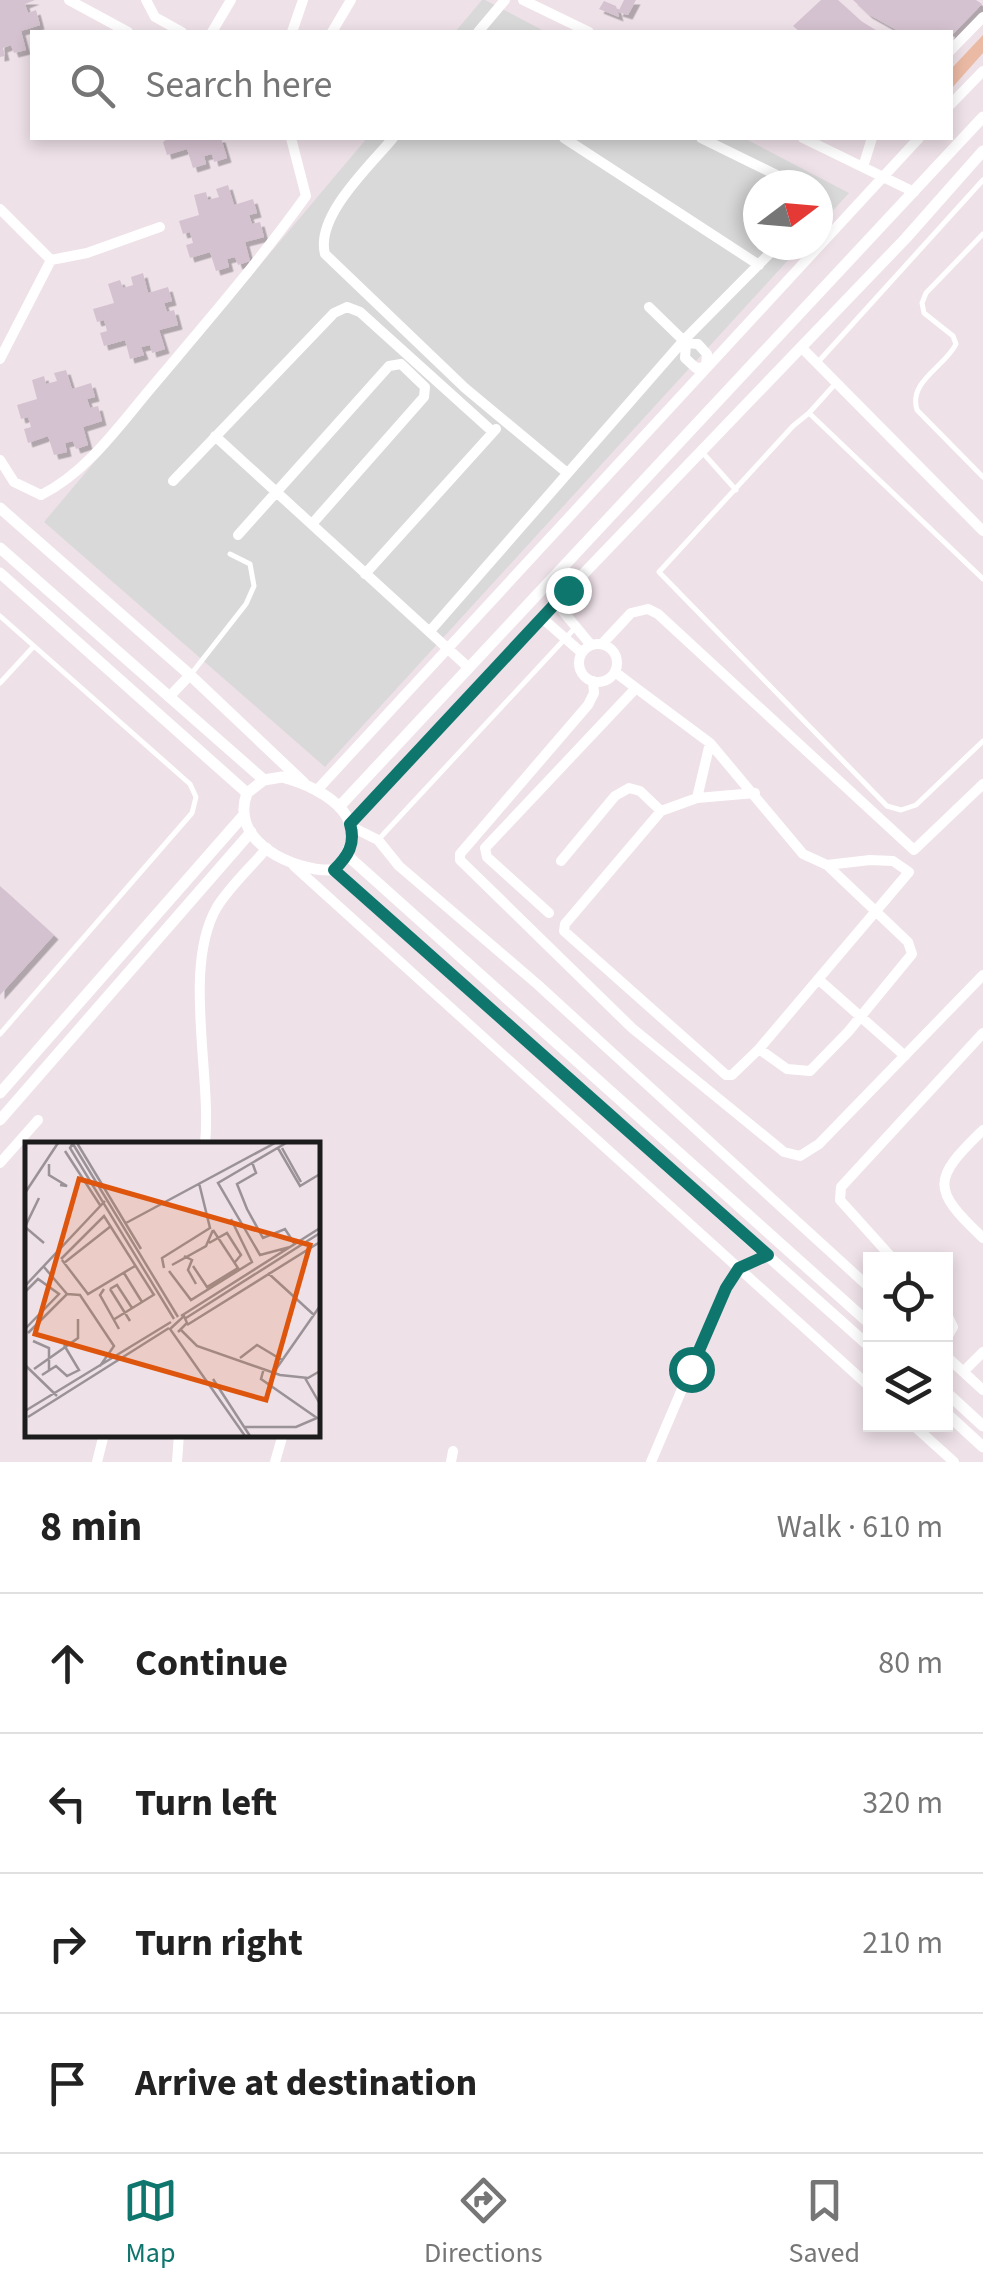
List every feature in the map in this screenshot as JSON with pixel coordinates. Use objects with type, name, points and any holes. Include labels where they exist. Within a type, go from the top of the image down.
[{"type":"street","points":[[69,0],[124,30]]},
{"type":"street","points":[[146,0],[155,17],[178,30]]},
{"type":"street","points":[[218,0],[222,18]]},
{"type":"street","points":[[213,30],[232,0]]},
{"type":"street","points":[[293,30],[303,0]]},
{"type":"street","points":[[333,30],[351,0]]},
{"type":"street","points":[[485,30],[505,0]]},
{"type":"street","points":[[523,0],[585,30]]},
{"type":"street","points":[[953,48],[983,17]]},
{"type":"street","points":[[953,101],[983,71]]},
{"type":"street","points":[[339,807],[983,118]]},
{"type":"street","points":[[0,460],[14,482],[42,495],[61,486],[107,440],[227,299],[306,196],[292,140]]},
{"type":"street","points":[[391,140],[333,212],[322,242],[324,254],[504,422],[566,472]]},
{"type":"street","points":[[567,140],[759,265]]},
{"type":"street","points":[[705,140],[766,170]]},
{"type":"street","points":[[807,140],[914,192]]},
{"type":"street","points":[[863,167],[871,140]]},
{"type":"street","points":[[318,789],[917,140]]},
{"type":"street","points":[[351,826],[983,151]]},
{"type":"street","points":[[0,209],[51,260]]},
{"type":"street","points":[[51,260],[87,253],[160,227]]},
{"type":"street","points":[[0,359],[51,260]]},
{"type":"street","points":[[430,631],[566,472],[764,260]]},
{"type":"street","points":[[172,481],[334,313],[346,307],[360,312],[493,432]]},
{"type":"street","points":[[649,307],[685,342],[696,342],[708,354],[706,367]]},
{"type":"street","points":[[801,347],[983,531]]},
{"type":"street","points":[[238,535],[389,366],[401,364],[425,387],[424,398],[312,524]]},
{"type":"street","points":[[701,420],[715,436]]},
{"type":"street","points":[[366,574],[504,422]]},
{"type":"street","points":[[215,436],[469,668]]},
{"type":"street","points":[[0,508],[190,675],[304,783]]},
{"type":"street","points":[[0,548],[264,780]]},
{"type":"street","points":[[0,573],[247,792]]},
{"type":"street","points":[[556,603],[592,647]]},
{"type":"street","points":[[983,784],[917,850],[910,847],[648,608],[631,613],[592,647],[581,670],[594,682],[588,704],[459,857],[632,1028],[792,1156],[800,1156],[820,1144],[983,975]]},
{"type":"street","points":[[542,618],[566,638],[616,654],[615,672],[606,680],[594,682]]},
{"type":"street","points":[[615,672],[710,742],[755,794],[796,848],[813,861],[828,865],[870,860],[898,864],[909,874],[759,1049],[736,1074],[726,1075],[564,927],[662,811],[697,798],[755,794]]},
{"type":"street","points":[[169,697],[190,675]]},
{"type":"street","points":[[549,913],[487,858],[485,848],[636,688]]},
{"type":"street","points":[[697,798],[710,742]]},
{"type":"street","points":[[0,1094],[243,816],[247,792],[264,780],[282,777],[304,783],[339,807],[351,826],[352,842],[348,856],[334,870]]},
{"type":"street","points":[[561,861],[615,796],[629,788],[640,791],[662,811]]},
{"type":"street","points":[[243,816],[251,832],[267,848],[294,866],[863,1381]]},
{"type":"street","points":[[351,826],[378,840],[398,866],[537,984],[863,1282]]},
{"type":"street","points":[[0,1120],[251,832]]},
{"type":"street","points":[[898,864],[910,847]]},
{"type":"street","points":[[204,1142],[206,1090],[200,972],[205,935],[218,906],[267,848]]},
{"type":"street","points":[[348,856],[863,1318]]},
{"type":"street","points":[[759,1049],[787,1068],[810,1071],[912,954],[908,942],[828,865]]},
{"type":"street","points":[[294,866],[334,870],[864,1342]]},
{"type":"street","points":[[818,980],[905,1056]]},
{"type":"street","points":[[632,1028],[648,1007]]},
{"type":"street","points":[[887,1252],[840,1200],[841,1187],[983,1032]]},
{"type":"street","points":[[0,1163],[38,1120]]},
{"type":"street","points":[[983,1130],[958,1155],[942,1185],[950,1205],[983,1238]]},
{"type":"street","points":[[651,1462],[726,1288],[739,1268],[768,1255]]},
{"type":"street","points":[[963,1372],[983,1352]]},
{"type":"street","points":[[953,1363],[983,1390]]},
{"type":"street","points":[[953,1398],[983,1426]]},
{"type":"street","points":[[953,1420],[983,1447]]},
{"type":"street","points":[[921,1432],[954,1462]]},
{"type":"street","points":[[96,1462],[103,1437]]},
{"type":"street","points":[[177,1462],[179,1437]]},
{"type":"street","points":[[275,1462],[283,1437]]},
{"type":"lane","points":[[818,364],[983,177],[971,164]]},
{"type":"lane","points":[[982,236],[926,293],[924,313],[953,336],[956,344],[916,390],[914,401],[917,410],[983,477]]},
{"type":"lane","points":[[836,382],[658,572],[887,806],[901,810],[916,805],[983,741]]},
{"type":"lane","points":[[809,414],[983,578]]},
{"type":"lane","points":[[701,451],[736,490]]},
{"type":"lane","points":[[190,675],[246,604],[254,586],[250,564],[230,554]]},
{"type":"lane","points":[[0,616],[190,784],[196,798],[192,813],[0,1034]]},
{"type":"lane","points":[[378,840],[576,627]]},
{"type":"lane","points":[[0,683],[34,646]]},
{"type":"shaded area","points":[[485,0],[542,30],[457,30]]},
{"type":"shaded area","points":[[983,35],[983,53],[953,87],[953,67]]},
{"type":"shaded area","points":[[365,140],[748,140],[805,170],[743,170],[743,260],[788,260],[325,767],[44,522]]},
{"type":"shaded area","points":[[833,185],[849,193],[833,211]]},
{"type":"building","points":[[0,0],[35,0],[25,4],[28,13],[36,10],[40,25],[21,31],[26,50],[14,53],[11,45],[3,48],[5,56],[0,57]]},
{"type":"building","points":[[624,0],[636,0],[628,15],[618,12]]},
{"type":"building","points":[[821,0],[838,0],[876,30],[798,30],[793,26]]},
{"type":"building","points":[[853,0],[976,0],[982,4],[953,34],[953,30],[896,30]]},
{"type":"building","points":[[604,1],[616,6],[619,17],[599,9]]},
{"type":"building","points":[[222,140],[227,158],[214,162],[212,154],[204,156],[206,164],[193,168],[187,149],[167,155],[163,142]]},
{"type":"building","points":[[228,185],[234,205],[253,199],[257,213],[249,215],[252,224],[260,222],[264,237],[245,242],[250,261],[238,265],[235,257],[227,259],[229,267],[216,271],[210,252],[190,258],[186,245],[193,243],[190,232],[183,234],[179,221],[199,215],[194,195],[206,192],[208,200],[219,197],[216,189]]},
{"type":"building","points":[[143,273],[148,293],[168,287],[172,301],[164,303],[167,312],[174,310],[178,325],[159,330],[165,349],[152,353],[150,345],[141,347],[144,355],[130,359],[125,340],[104,346],[100,333],[107,331],[104,320],[97,322],[93,309],[114,303],[108,284],[120,280],[123,288],[133,285],[131,277]]},
{"type":"building","points":[[66,370],[72,389],[91,383],[95,397],[87,399],[90,408],[98,406],[102,421],[83,427],[88,445],[76,449],[73,441],[65,443],[67,452],[54,455],[48,436],[28,443],[24,429],[31,427],[28,417],[21,419],[17,405],[37,399],[32,380],[44,376],[46,384],[57,381],[54,373]]},
{"type":"building","points":[[0,886],[54,935],[0,995]]},
{"type":"route","points":[[568,590],[350,824],[352,842],[348,856],[334,870],[768,1255],[739,1268],[726,1288],[691,1369]]}]
